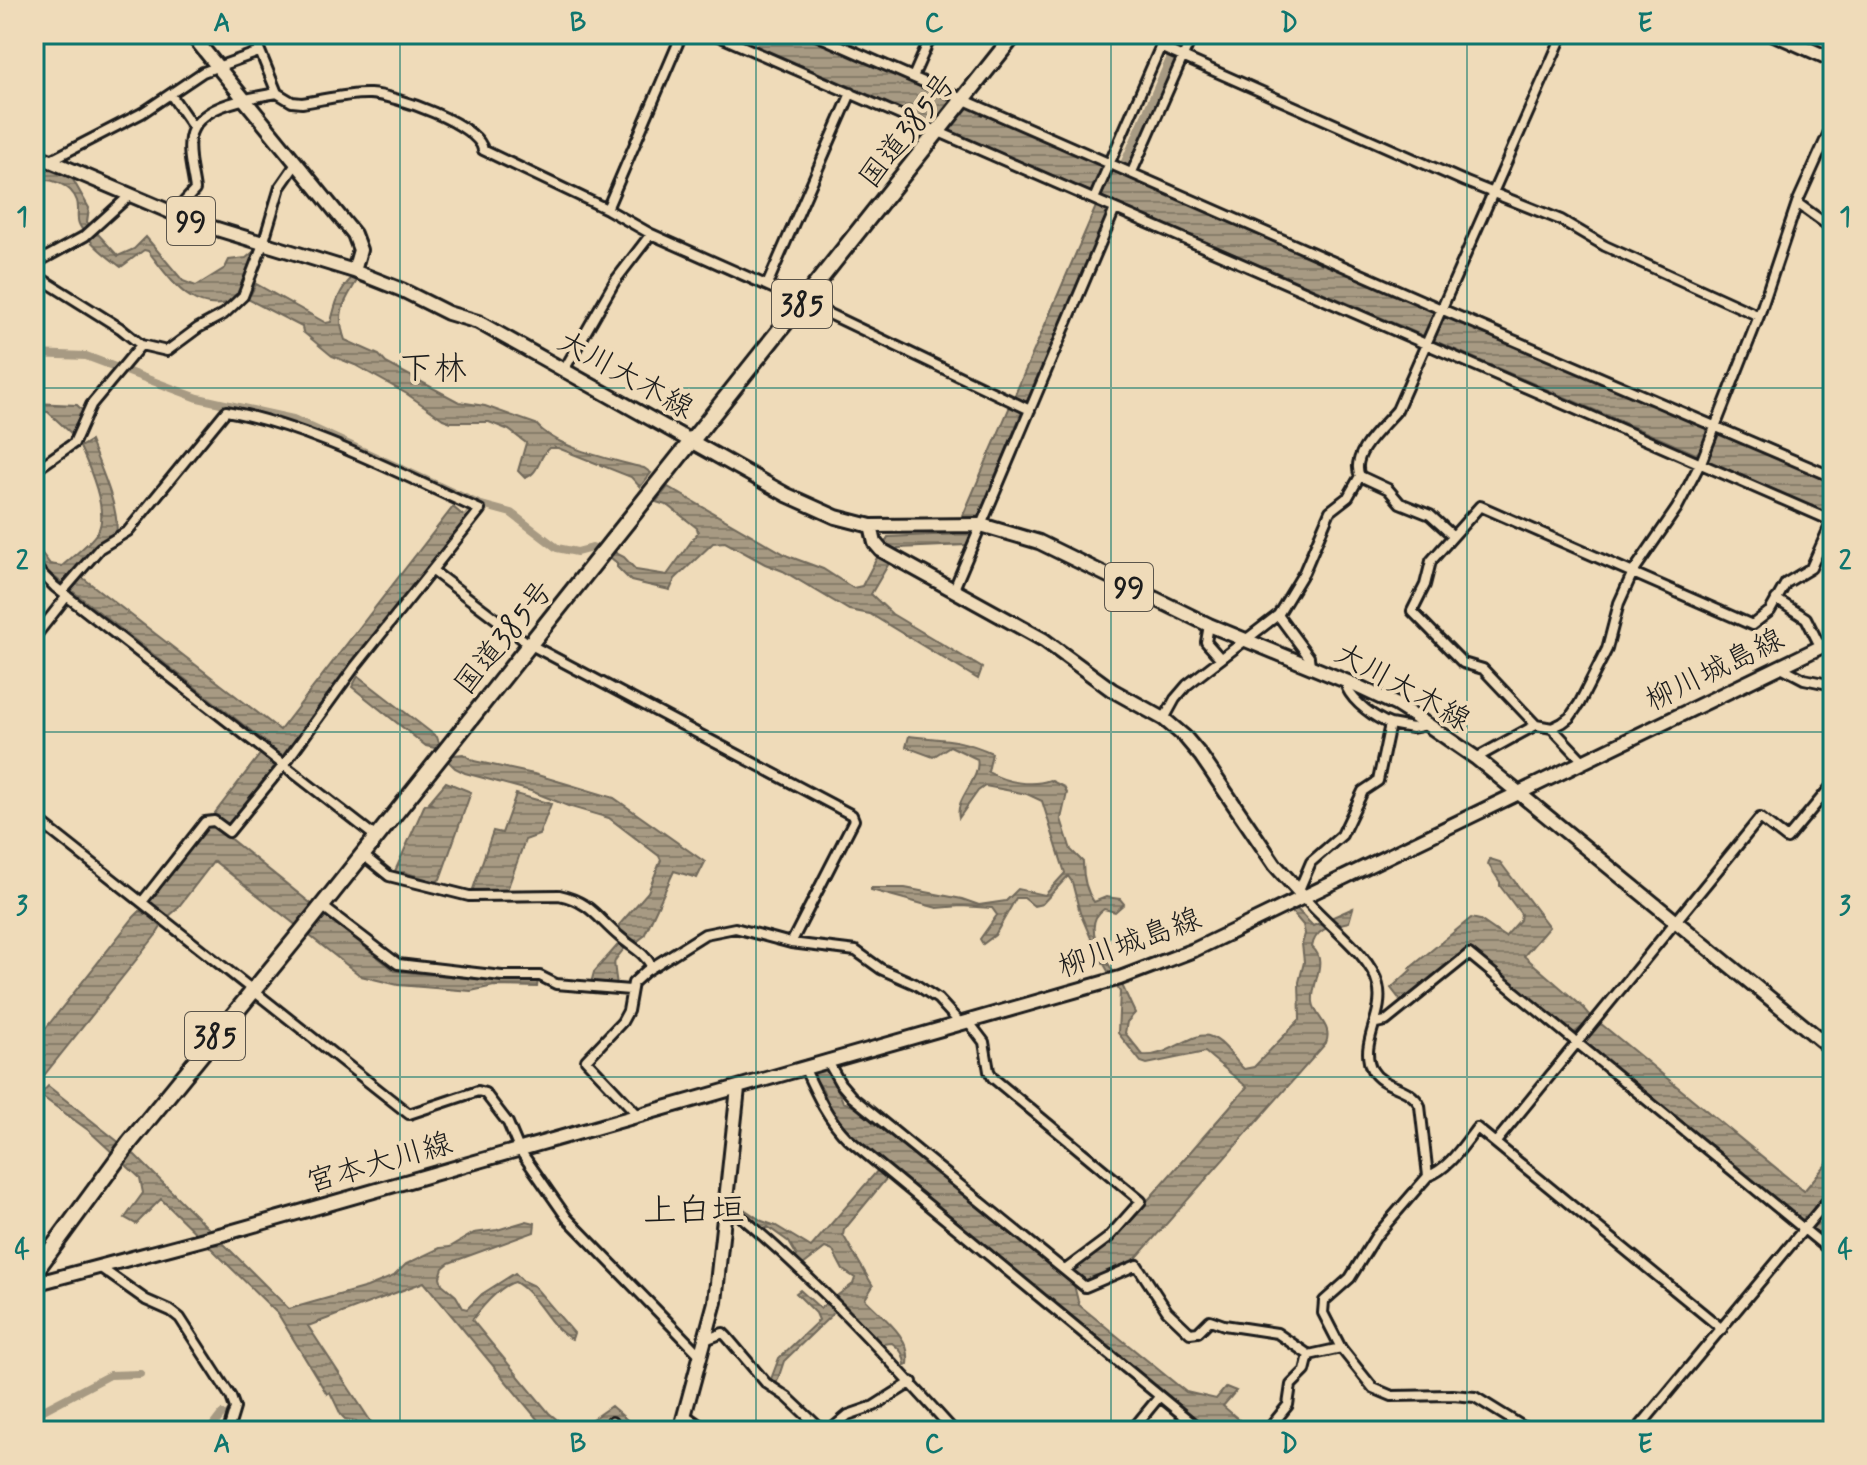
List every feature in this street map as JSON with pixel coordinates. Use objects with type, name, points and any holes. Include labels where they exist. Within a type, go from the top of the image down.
[{"type":"highway","name":"国道385号","points":[[34,1273],[130,1142],[363,855],[1015,34]]},
{"type":"main road","points":[[191,34],[354,234],[360,250],[354,271]]},
{"type":"main road","points":[[1774,34],[1833,60]]},
{"type":"main road","name":"大川大木線","points":[[34,154],[173,214],[354,271],[448,313],[478,322],[787,495],[836,517],[871,526],[981,525],[1039,542],[1209,625],[1310,665],[1395,704],[1476,758],[1833,1050]]},
{"type":"main road","points":[[871,526],[875,543],[881,550],[1044,640],[1112,690],[1164,719],[1201,756],[1275,865],[1301,893]]},
{"type":"main road","name":"柳川城島線","points":[[738,1088],[805,1066],[1120,978],[1194,950],[1301,893],[1833,641]]},
{"type":"main road","points":[[680,1431],[715,1302],[738,1088]]},
{"type":"main road","name":"宮本大川線","points":[[34,1284],[223,1234],[738,1088]]},
{"type":"street","points":[[253,34],[277,93],[292,102],[362,94],[394,98],[449,120],[475,135],[483,144],[483,150],[607,209],[651,234],[804,302],[1030,410]]},
{"type":"street","points":[[607,209],[682,34]]},
{"type":"street","points":[[714,34],[1096,198],[1384,328],[1428,340],[1832,521],[1811,568],[1786,583],[1770,611],[1752,625],[1480,506],[1431,561],[1425,585],[1412,611],[1463,663],[1483,669],[1536,725],[1552,728],[1583,761]]},
{"type":"street","points":[[814,34],[1833,477]]},
{"type":"street","points":[[913,77],[932,34]]},
{"type":"street","points":[[1096,198],[1166,34]]},
{"type":"street","points":[[1132,172],[1193,34]]},
{"type":"street","points":[[1164,719],[1187,685],[1278,615],[1304,572],[1330,511],[1354,490],[1360,476],[1357,466],[1360,456],[1397,410],[1563,34]]},
{"type":"street","points":[[1160,47],[1494,194],[1561,220],[1605,246],[1759,316]]},
{"type":"street","points":[[49,161],[142,113],[203,72],[259,52]]},
{"type":"street","points":[[173,214],[195,190],[189,142],[193,127],[209,114],[245,99],[277,93]]},
{"type":"street","points":[[767,285],[851,93]]},
{"type":"street","points":[[171,95],[193,127]]},
{"type":"street","points":[[1552,728],[1570,717],[1594,676],[1607,649],[1619,603],[1633,572],[1683,497],[1701,461],[1759,316],[1797,203],[1833,123]]},
{"type":"street","points":[[34,274],[120,328],[141,345],[167,351],[198,328],[224,314],[244,293],[280,187],[296,164]]},
{"type":"street","points":[[34,264],[85,236],[129,196]]},
{"type":"street","points":[[1797,203],[1833,229]]},
{"type":"street","points":[[954,589],[1115,209]]},
{"type":"street","points":[[564,370],[615,281],[651,234]]},
{"type":"street","points":[[34,471],[74,443],[91,405],[141,345]]},
{"type":"street","points":[[34,638],[100,548],[128,531],[226,411],[244,413],[319,439],[480,510],[229,832],[214,821],[205,822],[144,904]]},
{"type":"street","points":[[1360,476],[1381,485],[1400,503],[1430,515],[1453,536]]},
{"type":"street","points":[[34,566],[65,594],[376,837]]},
{"type":"street","points":[[433,571],[529,644],[852,815],[854,820],[791,943]]},
{"type":"street","points":[[1776,599],[1806,618],[1820,646]]},
{"type":"street","points":[[1278,615],[1309,657],[1310,665]]},
{"type":"street","points":[[1209,625],[1206,642],[1221,659]]},
{"type":"street","points":[[1781,667],[1804,679],[1833,685]]},
{"type":"street","points":[[1348,682],[1351,696],[1382,721],[1412,728],[1428,725]]},
{"type":"street","points":[[1390,724],[1378,781],[1363,791],[1342,835],[1311,862],[1301,893],[1316,913],[1374,973],[1380,995],[1368,1050],[1371,1066],[1382,1081],[1417,1099],[1428,1176]]},
{"type":"street","points":[[1476,758],[1536,725]]},
{"type":"street","points":[[1496,1142],[1760,818],[1787,839],[1833,784]]},
{"type":"street","points":[[34,817],[409,1114],[478,1091],[485,1093],[508,1123],[519,1149],[567,1218],[701,1356]]},
{"type":"street","points":[[363,855],[389,876],[469,896],[570,897],[595,910],[620,937],[641,950],[652,967]]},
{"type":"street","points":[[322,906],[398,964],[502,976],[540,976],[556,984],[630,990]]},
{"type":"street","points":[[638,1115],[586,1060],[622,1022],[628,1011],[633,983],[652,967],[705,934],[726,928],[791,943],[856,951],[881,969],[915,984],[938,999],[984,1042],[993,1078],[1141,1201],[1108,1238],[1065,1270]]},
{"type":"street","points":[[1376,1023],[1386,1021],[1469,954],[1833,1253]]},
{"type":"street","points":[[827,1060],[843,1089],[852,1097],[1085,1287],[1137,1265],[1167,1311],[1190,1333],[1198,1332],[1210,1320],[1277,1333],[1309,1355],[1341,1348]]},
{"type":"street","points":[[805,1066],[822,1105],[848,1139],[1202,1431]]},
{"type":"street","points":[[1530,1431],[1475,1397],[1384,1393],[1366,1380],[1341,1348],[1323,1313],[1324,1301],[1350,1278],[1376,1236],[1428,1176],[1436,1174],[1448,1163],[1477,1128],[1722,1329]]},
{"type":"street","points":[[1636,1431],[1833,1194]]},
{"type":"street","points":[[727,1205],[775,1244],[912,1382],[954,1431]]},
{"type":"street","points":[[97,1266],[146,1300],[180,1318],[231,1397],[235,1408],[228,1431]]},
{"type":"street","points":[[705,1340],[723,1333],[766,1383],[826,1431],[848,1415],[874,1406],[912,1382]]},
{"type":"street","points":[[1267,1431],[1288,1405],[1291,1385],[1305,1371],[1309,1355]]},
{"type":"street","points":[[1131,1431],[1159,1397]]},
{"type":"street","points":[[685,1415],[708,1431]]},
{"type":"street","points":[[603,1431],[612,1422]]},
{"type":"shaded area","points":[[726,34],[803,34],[1706,428],[1706,434],[1712,437],[1715,431],[1732,437],[1833,482],[1833,516],[1706,462],[1705,453],[1700,450],[1696,454]]},
{"type":"shaded area","points":[[44,168],[72,178],[89,208],[87,222],[118,256],[134,249],[146,237],[183,281],[196,286],[225,268],[229,260],[246,258],[252,253],[242,293],[251,294],[256,284],[326,323],[331,322],[344,287],[353,277],[358,279],[341,314],[345,340],[379,355],[386,363],[459,402],[485,406],[536,424],[545,433],[571,447],[644,468],[651,473],[640,487],[631,477],[558,448],[549,448],[534,472],[525,478],[518,471],[526,443],[509,430],[489,422],[451,422],[443,419],[407,394],[332,356],[303,332],[302,327],[240,295],[239,299],[223,304],[197,301],[175,285],[148,251],[144,250],[121,267],[98,249],[80,226],[77,201],[70,190],[53,181],[34,181],[34,170]]},
{"type":"shaded area","points":[[1097,204],[1111,210],[967,545],[898,548],[871,594],[892,614],[982,668],[978,679],[870,614],[849,610],[783,571],[725,542],[713,543],[675,579],[670,590],[631,581],[617,567],[610,557],[614,552],[624,557],[636,570],[667,575],[698,532],[669,506],[656,502],[668,487],[788,556],[823,569],[853,588],[862,586],[888,537],[955,534]]},
{"type":"shaded area","points":[[34,403],[77,405],[83,411],[73,435],[48,412],[34,411]]},
{"type":"shaded area","points":[[90,441],[112,501],[116,535],[106,540],[74,571],[280,730],[453,507],[466,518],[223,833],[395,971],[491,980],[538,980],[537,987],[494,986],[471,991],[398,985],[361,976],[214,861],[176,910],[169,916],[164,913],[157,922],[161,927],[156,935],[34,1088],[34,1043],[134,917],[140,911],[147,914],[154,905],[149,899],[268,744],[39,565],[34,557],[34,543],[50,564],[62,566],[98,531],[101,523],[100,501],[80,447]]},
{"type":"shaded area","points":[[358,676],[437,737],[439,743],[454,755],[463,754],[474,761],[534,774],[614,798],[705,862],[697,878],[674,871],[644,936],[629,941],[615,960],[617,985],[591,983],[594,972],[624,938],[619,925],[648,892],[661,860],[659,856],[609,818],[455,768],[435,748],[426,746],[352,687]]},
{"type":"shaded area","points":[[909,736],[961,742],[981,748],[992,753],[988,772],[1018,782],[1050,780],[1064,787],[1067,793],[1061,819],[1071,850],[1083,862],[1091,898],[1094,902],[1106,897],[1120,899],[1124,904],[1115,912],[1104,909],[1094,926],[1095,936],[1135,1013],[1127,1022],[1125,1033],[1143,1055],[1153,1055],[1204,1036],[1221,1043],[1244,1069],[1254,1067],[1300,1019],[1299,982],[1304,962],[1302,944],[1305,934],[1303,925],[1291,911],[1296,908],[1313,926],[1353,908],[1349,922],[1321,932],[1312,947],[1319,959],[1313,1002],[1327,1031],[1326,1043],[1132,1263],[1085,1282],[1073,1272],[1074,1268],[1113,1240],[1247,1087],[1205,1052],[1147,1064],[1141,1062],[1118,1033],[1120,992],[1097,952],[1068,876],[1042,904],[1034,906],[1024,898],[1016,898],[995,935],[983,944],[980,939],[997,915],[992,908],[937,908],[871,890],[905,888],[979,905],[1006,901],[1018,889],[1045,895],[1065,873],[1042,801],[1027,794],[985,786],[959,818],[960,803],[976,774],[977,759],[950,746],[933,757],[906,747]]},
{"type":"shaded area","points":[[446,782],[471,792],[440,879],[435,882],[404,872],[397,873],[395,871],[425,804],[432,804],[429,802]]},
{"type":"shaded area","points":[[516,794],[551,804],[539,835],[525,840],[506,893],[472,892],[493,831],[502,833]]},
{"type":"shaded area","points":[[1490,859],[1500,862],[1549,927],[1524,956],[1584,1008],[1591,1016],[1586,1024],[1593,1029],[1600,1023],[1804,1191],[1833,1156],[1833,1185],[1814,1207],[1822,1214],[1827,1207],[1833,1212],[1833,1249],[1812,1230],[1816,1222],[1809,1214],[1802,1220],[1787,1208],[1785,1210],[1583,1043],[1590,1031],[1583,1026],[1574,1033],[1568,1032],[1469,949],[1401,1001],[1391,988],[1410,968],[1471,918],[1480,920],[1505,937],[1520,920],[1521,914],[1488,864]]},
{"type":"shaded area","points":[[824,1067],[832,1076],[843,1102],[864,1111],[1074,1285],[1079,1305],[1186,1392],[1216,1399],[1226,1387],[1236,1391],[1223,1406],[1252,1431],[1207,1431],[944,1210],[941,1212],[852,1138],[831,1111],[823,1090],[812,1074],[811,1071]]},
{"type":"shaded area","points":[[48,1086],[135,1155],[289,1309],[394,1276],[406,1264],[440,1248],[450,1247],[474,1233],[527,1221],[535,1223],[534,1232],[449,1263],[440,1277],[442,1284],[467,1309],[482,1294],[515,1273],[534,1286],[574,1333],[572,1339],[564,1334],[531,1295],[515,1282],[497,1292],[472,1320],[549,1413],[571,1431],[547,1431],[424,1282],[308,1326],[377,1431],[362,1431],[356,1421],[341,1415],[330,1392],[327,1394],[278,1314],[161,1199],[136,1224],[125,1218],[143,1193],[140,1178],[88,1130],[40,1095]]},
{"type":"shaded area","points":[[878,1170],[886,1179],[843,1235],[873,1286],[865,1299],[901,1336],[908,1354],[908,1364],[905,1365],[898,1348],[892,1343],[882,1344],[843,1304],[784,1361],[776,1385],[771,1379],[779,1358],[819,1320],[796,1293],[800,1290],[820,1308],[853,1284],[855,1278],[843,1270],[833,1251],[825,1248],[803,1265],[795,1258],[797,1256],[789,1242],[768,1227],[763,1230],[731,1204],[732,1201],[811,1247]]},
{"type":"shaded area","points":[[611,1406],[640,1431],[623,1431],[610,1418],[594,1431],[575,1431]]},
{"type":"waterway","points":[[1120,173],[1181,34]]},
{"type":"waterway","points":[[34,354],[86,356],[198,398],[293,419],[478,504],[511,513],[557,548],[577,552],[592,548],[603,552]]},
{"type":"waterway","points":[[458,528],[478,504]]},
{"type":"waterway","points":[[34,1415],[110,1375],[140,1374]]},
{"type":"waterway","points":[[209,1431],[222,1414]]},
{"type":"district","name":"下林","points":[[433,367]]},
{"type":"district","name":"上白垣","points":[[694,1209]]}]
